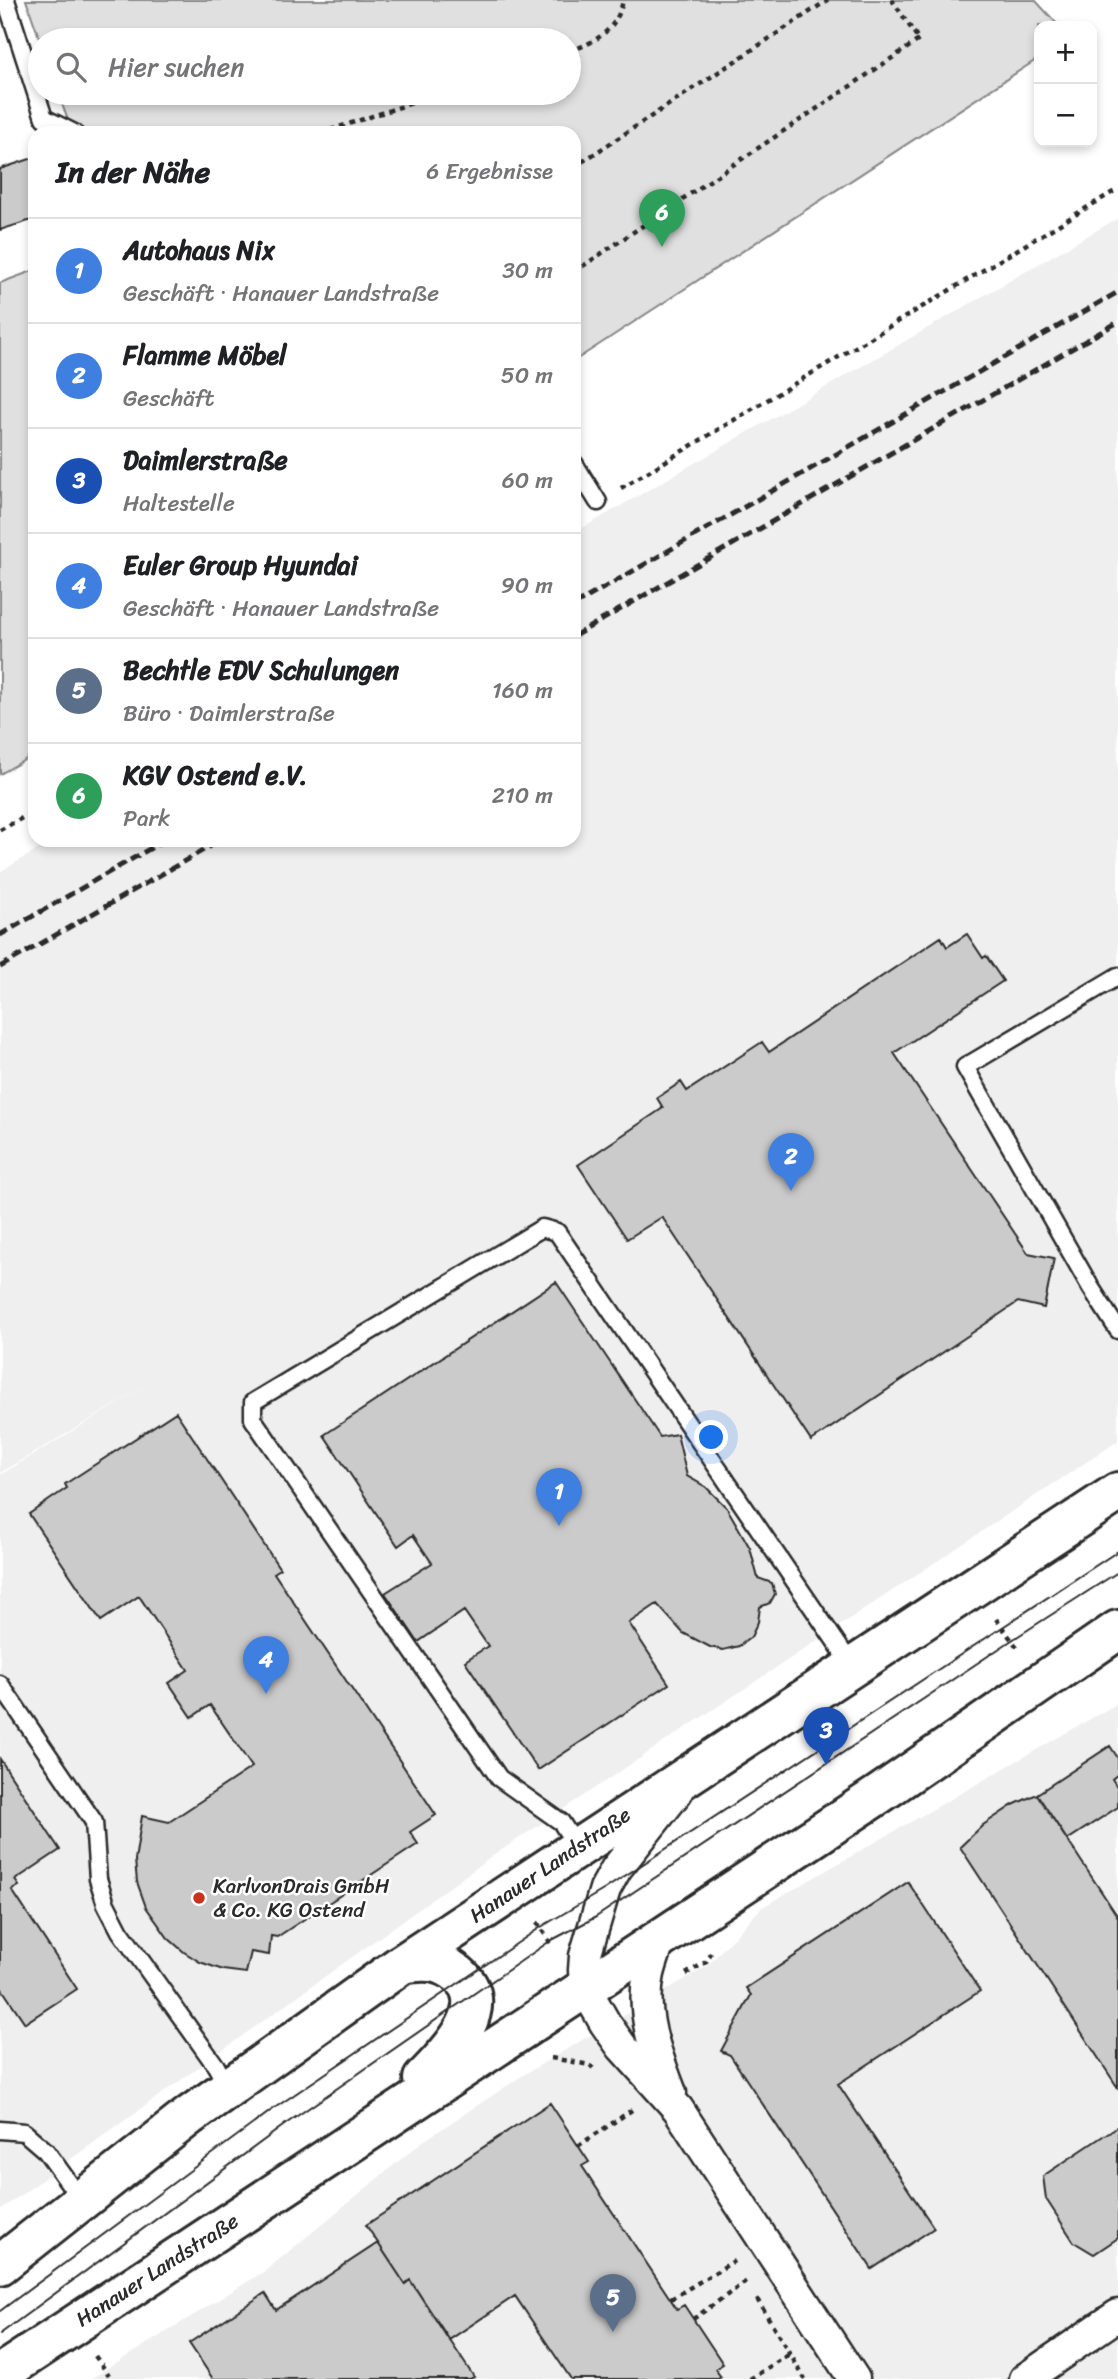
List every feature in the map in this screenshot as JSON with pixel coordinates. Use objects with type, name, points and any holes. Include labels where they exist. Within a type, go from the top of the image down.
[{"type":"main road","name":"Hanauer Landstraße","points":[[0,2265],[228,2088],[402,1964],[1118,1492]]},
{"type":"main road","name":"Hanauer Landstraße","points":[[0,2374],[878,1795],[1118,1630]]},
{"type":"main road","points":[[388,2117],[451,2049],[470,2018],[472,1996],[465,1980],[447,1966],[421,1961],[402,1964]]},
{"type":"street","points":[[704,1763],[670,1799],[616,1869],[605,1889],[591,1935],[584,1970],[585,1988],[622,2047],[678,2109],[854,2379]]},
{"type":"street","points":[[661,1937],[649,1976],[650,2031],[678,2109]]},
{"type":"street","points":[[1024,2379],[1118,2315]]},
{"type":"lane","points":[[6,0],[28,68]]},
{"type":"lane","points":[[40,105],[44,118],[60,126]]},
{"type":"lane","points":[[581,474],[598,502]]},
{"type":"lane","points":[[1118,976],[965,1067],[1091,1288],[1118,1328]]},
{"type":"lane","points":[[577,1847],[561,1822],[499,1779],[253,1419],[253,1402],[542,1228],[557,1232],[853,1667]]},
{"type":"lane","points":[[0,1684],[94,1822],[98,1879],[106,1904],[120,1931],[216,2066],[228,2088]]},
{"type":"lane","points":[[0,2130],[24,2132],[32,2138],[46,2151],[82,2201]]},
{"type":"path","points":[[581,47],[604,34],[615,21],[623,0]]},
{"type":"path","points":[[581,162],[828,0]]},
{"type":"path","points":[[581,267],[919,40],[892,0]]},
{"type":"path","points":[[342,126],[406,105]]},
{"type":"path","points":[[598,502],[1118,189]]},
{"type":"path","points":[[0,830],[28,815]]},
{"type":"path","points":[[536,1920],[559,1955]]},
{"type":"path","points":[[541,2056],[590,2065],[599,2074]]},
{"type":"path","points":[[579,2146],[636,2108],[626,2099]]},
{"type":"path","points":[[727,2250],[805,2379]]},
{"type":"path","points":[[671,2299],[734,2261]]},
{"type":"path","points":[[693,2319],[747,2281]]},
{"type":"path","points":[[750,2379],[789,2354]]},
{"type":"path","points":[[95,2355],[109,2375]]},
{"type":"shaded area","points":[[26,0],[1035,0],[1054,21],[1034,21],[1034,61],[581,356],[581,126],[75,126],[69,123],[62,105],[581,105],[581,28],[36,28]]},
{"type":"shaded area","points":[[1118,218],[1118,1441],[494,1855],[0,2210],[0,1475],[155,1381],[0,1473],[0,872],[42,847],[581,847],[581,529]]},
{"type":"shaded area","points":[[28,273],[28,758],[0,774],[0,283]]},
{"type":"shaded area","points":[[1118,1703],[1118,2379],[90,2379],[265,2271],[422,2142],[525,2074],[707,1966],[761,1908]]},
{"type":"building","points":[[28,160],[28,221],[0,230],[0,169]]},
{"type":"building","points":[[967,934],[1003,981],[894,1053],[1028,1253],[1054,1258],[1044,1308],[1018,1302],[811,1441],[662,1217],[627,1239],[578,1165],[663,1108],[657,1098],[681,1082],[687,1091],[762,1042],[769,1052],[941,937],[947,947]]},
{"type":"building","points":[[556,1282],[660,1437],[677,1434],[687,1476],[706,1487],[727,1508],[750,1548],[758,1578],[772,1583],[775,1594],[770,1603],[760,1607],[758,1622],[751,1637],[739,1646],[723,1650],[710,1647],[683,1633],[657,1604],[629,1623],[669,1684],[538,1770],[465,1661],[488,1646],[464,1611],[418,1642],[385,1593],[432,1563],[413,1535],[398,1546],[324,1435]]},
{"type":"building","points":[[176,1412],[280,1569],[274,1573],[436,1815],[410,1832],[418,1844],[277,1937],[271,1936],[269,1955],[251,1952],[246,1973],[223,1970],[200,1962],[168,1938],[146,1907],[137,1882],[135,1860],[142,1816],[169,1822],[252,1767],[210,1705],[192,1717],[169,1683],[188,1670],[139,1596],[101,1621],[29,1514],[67,1488],[65,1484]]},
{"type":"building","points":[[1110,1746],[1118,1758],[1118,1774],[1112,1779],[1118,1788],[1118,1807],[1067,1840],[1037,1794]]},
{"type":"building","points":[[0,1759],[60,1850],[15,1880],[19,1886],[12,1890],[77,1989],[25,2023],[0,1986]]},
{"type":"building","points":[[1037,1794],[1118,1917],[1118,2088],[960,1847],[983,1825],[1013,1805]]},
{"type":"building","points":[[908,1882],[980,1991],[838,2084],[934,2228],[872,2269],[730,2055],[721,2051],[751,1995],[746,1988]]},
{"type":"building","points":[[550,2103],[589,2162],[582,2166],[677,2309],[684,2305],[723,2364],[715,2369],[721,2377],[718,2379],[571,2379],[515,2296],[449,2340],[410,2280],[405,2284],[366,2225]]},
{"type":"building","points":[[1118,2126],[1118,2238],[1094,2254],[1074,2242],[1046,2199],[1043,2176]]},
{"type":"building","points":[[378,2243],[405,2284],[410,2280],[474,2377],[213,2379],[189,2343],[265,2293],[276,2310]]},
{"type":"tram line","points":[[0,2311],[276,2107],[541,1927],[605,1889],[1118,1551]]},
{"type":"tram line","points":[[0,2334],[287,2123],[550,1941],[596,1917],[1118,1572]]},
{"type":"railway","points":[[581,601],[1118,292]]},
{"type":"railway","points":[[581,632],[1118,322]]},
{"type":"railway","points":[[0,935],[153,847]]},
{"type":"railway","points":[[0,967],[209,847]]},
{"type":"place","name":"KGV Ostend e.V.","points":[[662,247]]},
{"type":"place","name":"Flamme Möbel","points":[[791,1191]]},
{"type":"place","name":"Autohaus Nix","points":[[559,1526]]},
{"type":"place","name":"Euler Group Hyundai","points":[[266,1694]]},
{"type":"place","name":"Daimlerstraße","points":[[826,1765]]},
{"type":"place","name":"KarlvonDrais GmbH & Co. KG Ostend","points":[[199,1898]]},
{"type":"place","name":"Bechtle EDV Schulungen","points":[[613,2332]]}]
